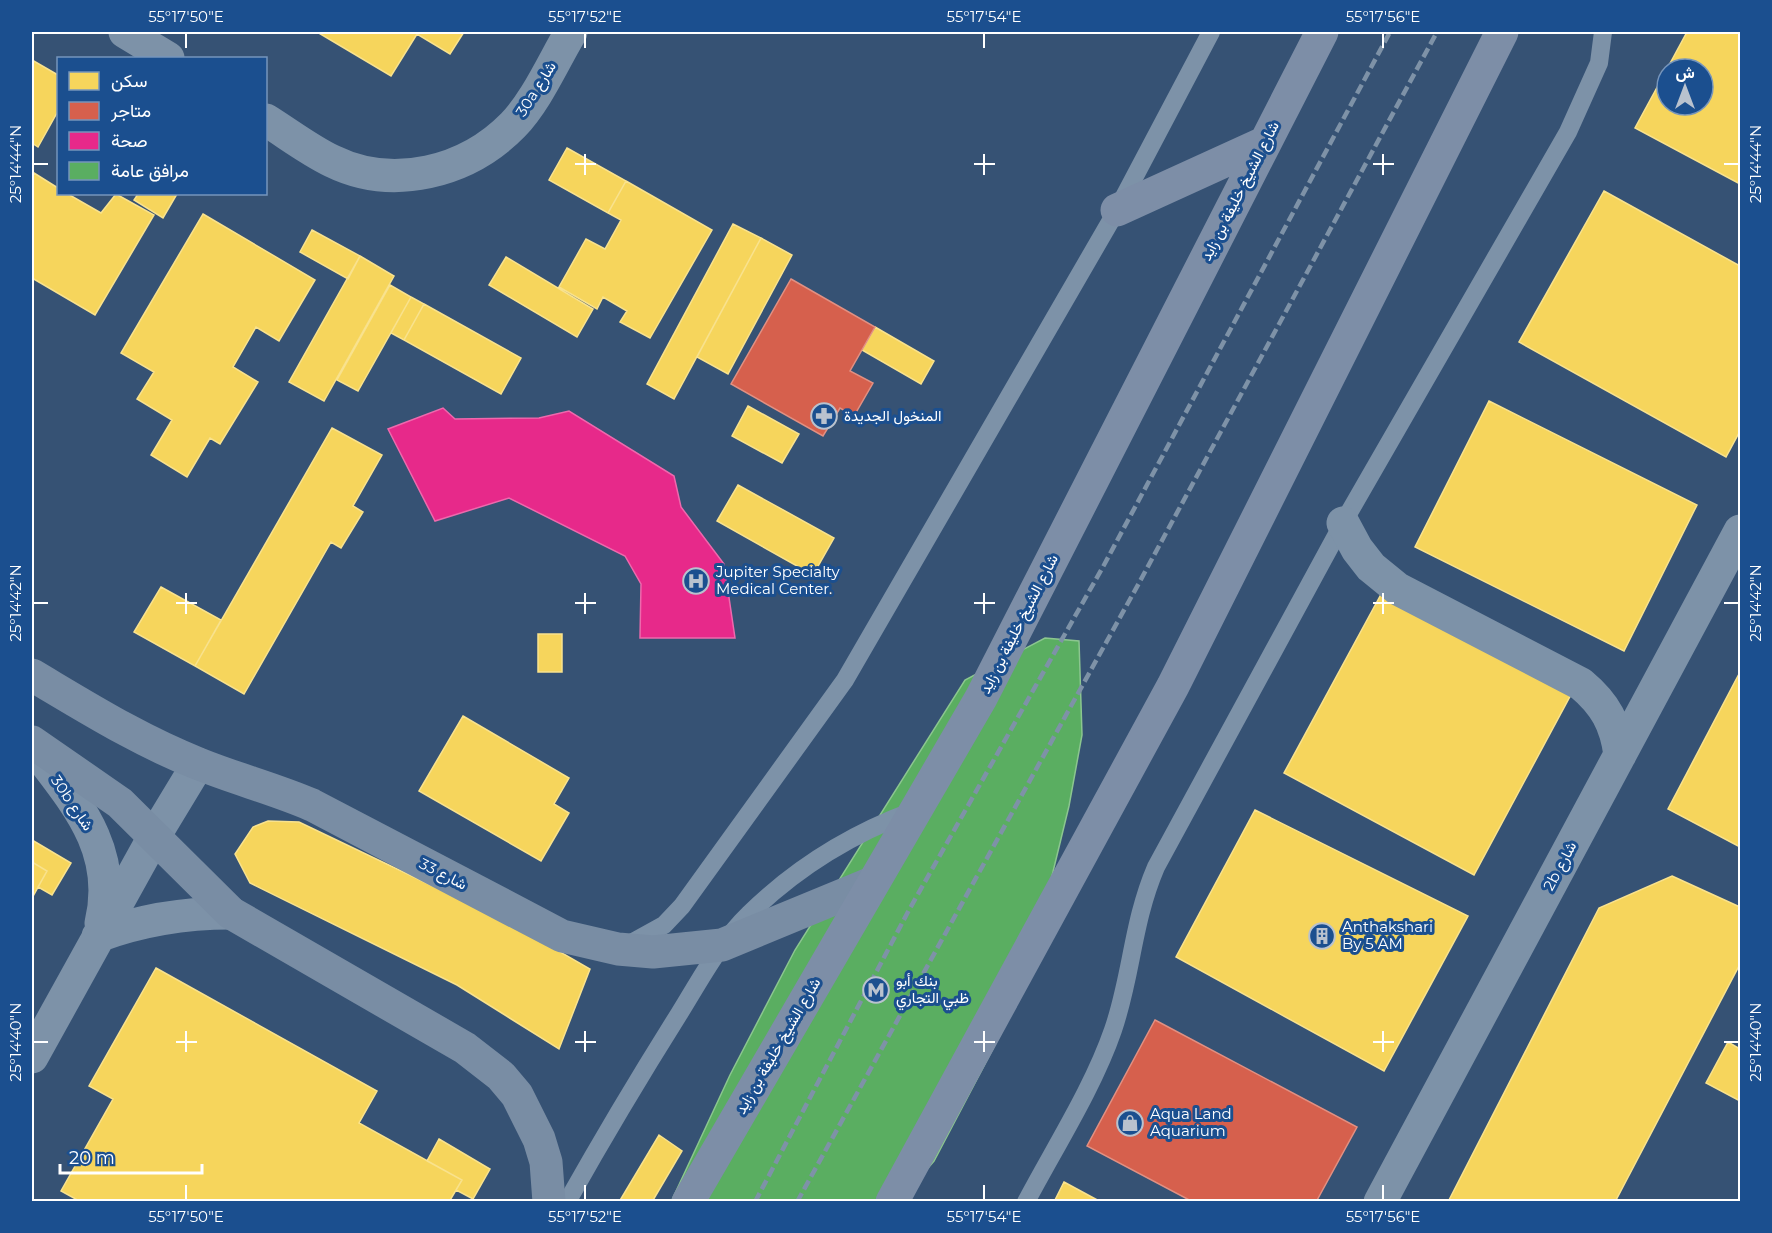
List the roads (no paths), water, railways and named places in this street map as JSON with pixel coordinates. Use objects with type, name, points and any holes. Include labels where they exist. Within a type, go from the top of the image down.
[{"type":"main road","name":"شارع الشيخ خليفة بن زايد","points":[[688,1202],[981,698],[1322,32]]},
{"type":"main road","points":[[892,1202],[1173,686],[1502,32]]},
{"type":"main road","points":[[1117,210],[1264,143]]},
{"type":"street","points":[[125,32],[166,57]]},
{"type":"street","name":"30a شارع","points":[[267,121],[332,162],[371,174],[411,176],[450,167],[485,150],[514,124],[571,32]]},
{"type":"street","points":[[1343,523],[1364,558],[1398,589],[1581,684],[1599,699],[1610,716],[1620,755]]},
{"type":"street","name":"2b شارع","points":[[1380,1202],[1740,531]]},
{"type":"street","name":"شارع 33","points":[[32,675],[110,722],[198,764],[271,788],[312,805],[562,936],[618,949],[653,952],[722,945],[872,883]]},
{"type":"street","points":[[32,744],[120,803],[155,835],[231,914],[465,1048],[501,1076],[521,1102],[539,1138],[546,1162],[549,1202]]},
{"type":"street","name":"30b شارع","points":[[32,744],[93,831],[101,856],[105,883],[104,909],[98,936]]},
{"type":"street","name":"30b شارع","points":[[32,1057],[155,835],[198,764]]},
{"type":"street","points":[[98,936],[123,927],[177,916],[231,914]]},
{"type":"lane","points":[[618,949],[642,939],[664,924],[682,906],[845,680],[1117,210],[1211,32]]},
{"type":"lane","points":[[1026,1202],[1105,1052],[1121,1004],[1136,921],[1156,867],[1343,523],[1568,132],[1599,63],[1603,32]]},
{"type":"lane","points":[[567,1202],[622,1105],[722,945],[748,915],[809,864],[878,824],[915,810]]},
{"type":"railway","points":[[755,1202],[909,910],[1104,565],[1390,32]]},
{"type":"railway","points":[[797,1202],[1139,583],[1437,32]]},
{"type":"place","name":"المنخول الجديدة","points":[[824,416]]},
{"type":"place","name":"Jupiter Specialty Medical Center.","points":[[696,581]]},
{"type":"place","name":"Anthakshari By 5 AM","points":[[1322,936]]},
{"type":"place","name":"بنك أبو ظبي التجاري","points":[[876,990]]},
{"type":"place","name":"Aqua Land Aquarium","points":[[1130,1123]]}]
